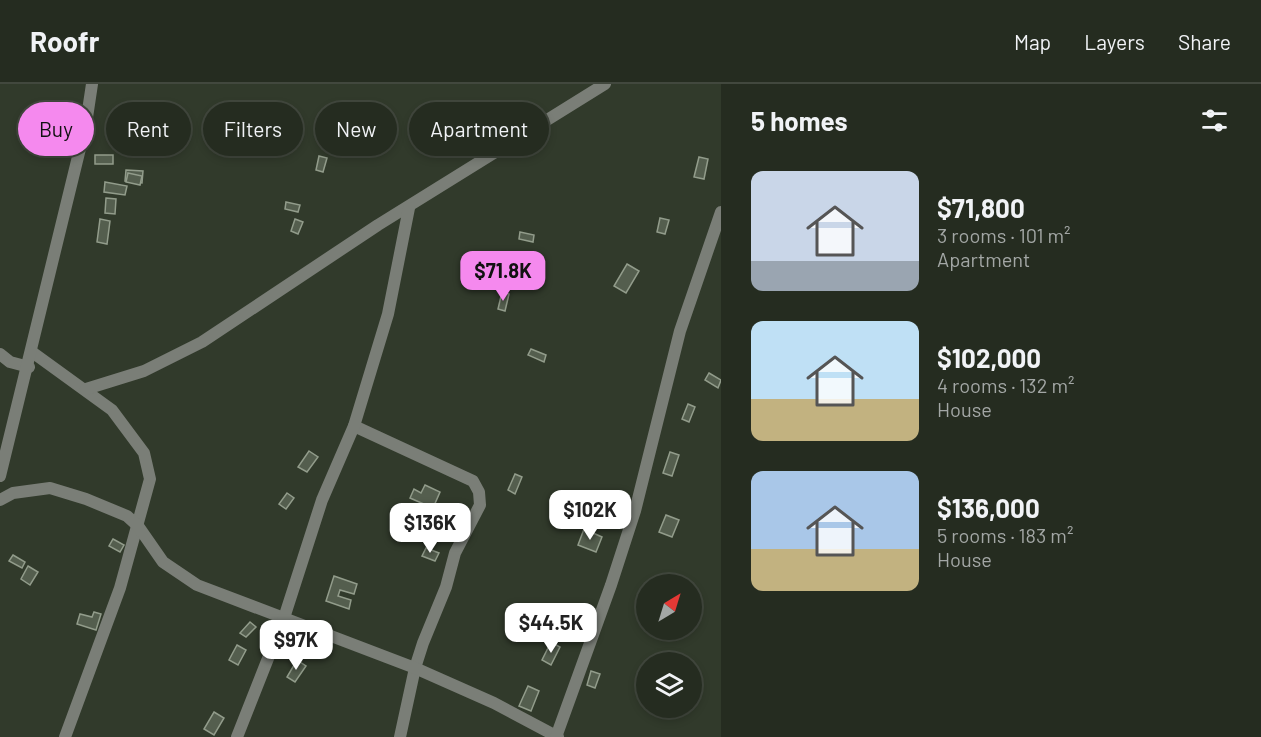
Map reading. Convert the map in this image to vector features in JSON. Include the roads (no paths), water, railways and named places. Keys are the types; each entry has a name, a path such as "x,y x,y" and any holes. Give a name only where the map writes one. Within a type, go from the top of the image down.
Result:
{"street":[{"path":"0,476 29,367 40,307 86,124 92,84"},
{"path":"86,389 144,371 202,342 378,225 409,208 605,84"},
{"path":"237,737 284,618 322,500 354,426 387,314 409,208"},
{"path":"0,500 13,493 50,488 94,502 127,516 138,526 163,562 197,585 415,668 494,703 557,736 632,521 680,331 721,212"},
{"path":"32,352 112,410 144,453 150,479 138,526 92,668 65,737"},
{"path":"0,354 10,362 29,367"},
{"path":"354,426 473,481 479,492 480,505 455,553 446,587 415,668 400,737"}]}
